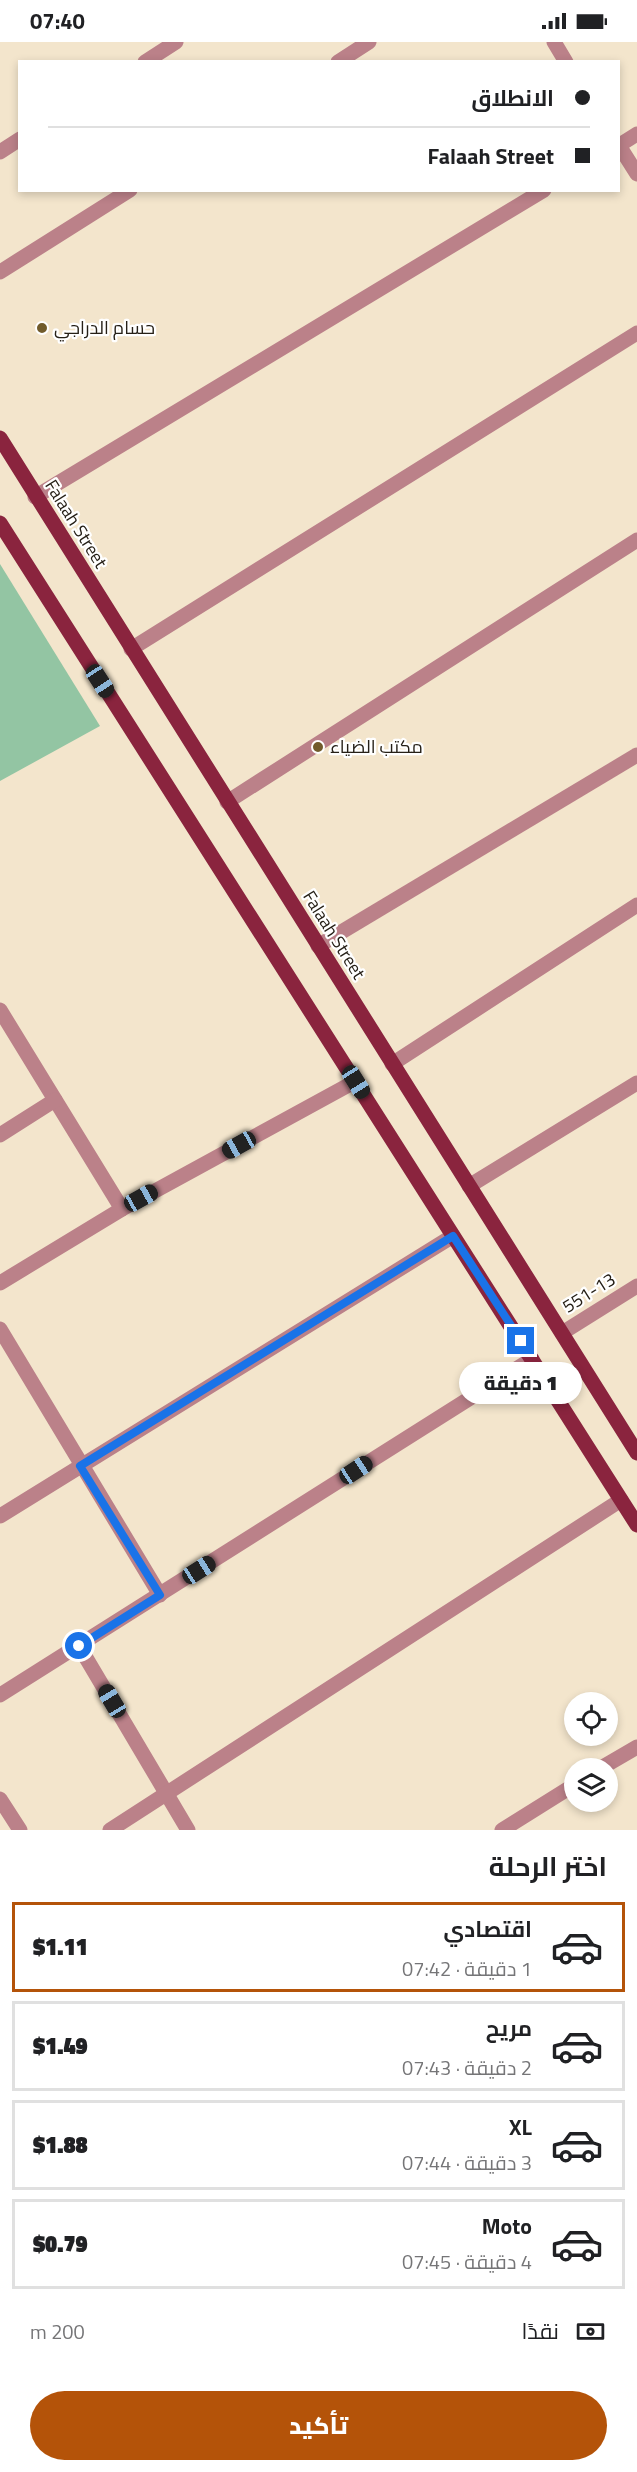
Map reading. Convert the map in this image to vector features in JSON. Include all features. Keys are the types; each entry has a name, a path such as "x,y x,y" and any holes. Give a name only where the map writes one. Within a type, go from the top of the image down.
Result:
{"main road":[{"name":"Falaah Street","path":"0,438 637,1452"},
{"path":"0,523 637,1525"}],"street":[{"path":"148,60 176,42"},
{"path":"341,60 369,42"},
{"path":"554,42 565,60"},
{"path":"620,144 637,134"},
{"path":"0,152 18,141"},
{"path":"620,148 637,174"},
{"path":"0,272 127,192"},
{"path":"35,497 541,192"},
{"path":"131,649 637,333"},
{"path":"227,802 637,540"},
{"path":"318,946 637,755"},
{"path":"392,1064 637,905"},
{"path":"0,1010 122,1209"},
{"path":"0,1283 122,1209 356,1082"},
{"path":"469,1186 637,1083"},
{"path":"0,1135 55,1100"},
{"path":"0,1516 453,1236"},
{"name":"551-13","path":"562,1333 637,1286"},
{"path":"0,1329 80,1466 160,1595"},
{"path":"0,1695 532,1359"},
{"path":"110,1830 621,1500"},
{"path":"79,1646 188,1830"},
{"path":"618,1758 637,1746"},
{"path":"502,1830 564,1791"},
{"path":"0,1798 20,1830"}],"green space":[{"path":"0,564 100,726 0,781"}],"place":[{"name":"حسام الدراجي","path":"42,328"},
{"name":"مكتب الضياء","path":"318,747"}],"route":[{"path":"79,1646 160,1595 80,1466 453,1236 521,1341"}]}
